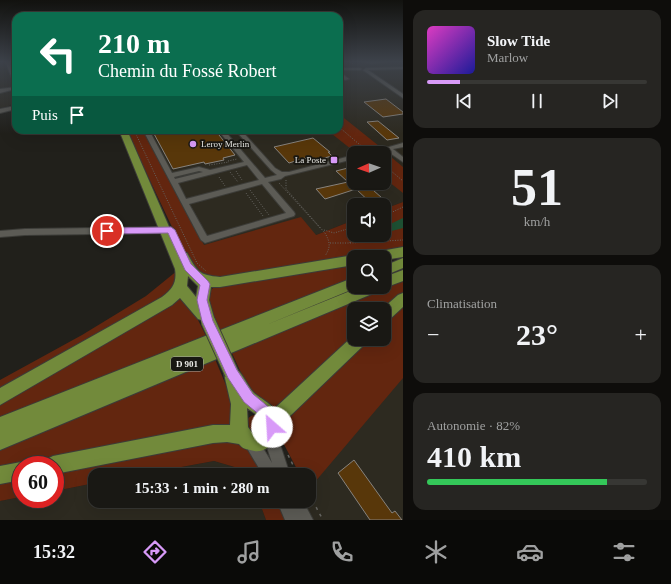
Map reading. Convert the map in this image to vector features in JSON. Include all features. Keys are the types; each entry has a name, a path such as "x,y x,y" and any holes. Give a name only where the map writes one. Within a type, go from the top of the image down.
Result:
{"main road":[{"path":"125,134 168,230 187,265 201,284 202,300 208,321 232,374 244,393 269,416 271,430"},
{"path":"168,230 181,269 183,288 208,321"},
{"path":"391,254 403,252"},
{"path":"0,397 167,301 183,288 189,278 201,284 220,282 347,261"},
{"path":"391,268 403,263"},
{"path":"391,280 403,275"},
{"path":"183,288 195,297 201,284"},
{"name":"D 901","path":"0,426 347,286"},
{"name":"D 901","path":"0,441 357,294"},
{"path":"391,310 403,299"},
{"path":"64,463 213,434 227,433 260,443 264,441 276,418 287,406 352,346"},
{"path":"232,374 238,400 239,428 248,440"},
{"path":"239,416 247,407 259,407"},
{"path":"0,475 12,473"}],"street":[{"path":"387,85 403,96"},
{"path":"0,91 12,89"},
{"path":"0,111 12,109"},
{"path":"148,134 205,240 292,214 224,134"},
{"path":"242,134 275,171 283,174 289,174 347,159"},
{"path":"391,148 403,145"},
{"path":"391,151 403,159"},
{"path":"172,179 199,169 213,172 266,162"},
{"path":"185,202 275,178 283,174"},
{"path":"0,234 17,232 168,230"},
{"path":"271,430 274,451 280,468"},
{"path":"248,440 266,468"},
{"path":"287,508 293,520"},
{"path":"299,508 305,520"}],"path":[{"path":"343,130 362,146"},
{"path":"391,171 403,181"},
{"path":"213,172 228,190"},
{"path":"275,178 321,229 334,233 347,230"},
{"path":"391,213 403,207"},
{"path":"330,243 403,240"},
{"path":"316,507 323,520"}],"shaded area":[{"path":"0,85 12,85 12,104 0,108"},
{"path":"343,85 403,85 403,202 391,206 391,198 347,198 347,223 316,235 347,277 347,294 374,294 382,302 347,302 347,346 391,346 391,312 403,324 403,520 283,520 293,508 316,508 316,481 320,476 146,134 343,134"},
{"path":"343,117 379,146 347,146 332,134 343,134"},
{"path":"128,134 146,134 204,245 301,217 316,235 347,223 347,242 391,242 391,206 403,202 403,250 391,252 391,250 347,250 347,258 215,280 192,269"},
{"path":"391,157 403,167 403,193 391,184"},
{"path":"403,218 403,228 391,231 391,224"},
{"path":"347,264 347,282 221,331 210,310 208,298 209,292 213,288 222,285"},
{"path":"178,270 178,278 171,295 0,391 0,380 82,335 146,296"},
{"path":"403,279 403,294 391,303 391,302 348,302 367,294 391,294 391,284"},
{"path":"178,296 192,308 206,336 0,419 0,400"},
{"path":"347,302 347,345 275,411 248,388 231,351"},
{"path":"403,303 403,378 316,481 316,468 296,468 278,433 285,417 358,346 391,346 391,314"},
{"path":"215,359 233,402 233,429 216,429 64,459 64,456 12,456 12,468 0,472 0,447"},
{"path":"255,415 261,418 264,424 261,430 255,433 249,430 246,424 249,418"},
{"path":"232,439 259,457 264,468 238,468 214,461 176,468 88,468 88,484 64,489 64,470"},
{"path":"214,461 238,468 176,468"},
{"path":"12,480 12,499 0,501 0,483"},
{"path":"88,484 88,508 262,508 266,520 0,520 0,501 12,499 12,508 64,508 64,489"},
{"path":"262,508 283,508 288,520 266,520"}],"building":[{"path":"386,99 403,112 403,114 383,117 364,102"},
{"path":"378,121 399,138 387,140 367,122"},
{"name":"Leroy Merlin","path":"154,134 218,134 235,155 223,158 224,160 205,164 204,162 173,169"},
{"path":"313,138 330,152 328,152 332,156 309,162 305,158 289,163 274,147"},
{"path":"347,168 347,181 336,171"},
{"path":"347,182 347,190 353,190 325,199 316,189"},
{"path":"357,190 373,190 382,198 366,198"},
{"path":"354,460 392,513 395,511 402,520 370,520 338,473"}],"place":[{"name":"Leroy Merlin","path":"193,144"},
{"name":"La Poste","path":"334,160"}],"route":[{"path":"107,231 171,230 188,267 205,284 202,295 203,307 232,374 248,398 267,413 272,427"}]}
